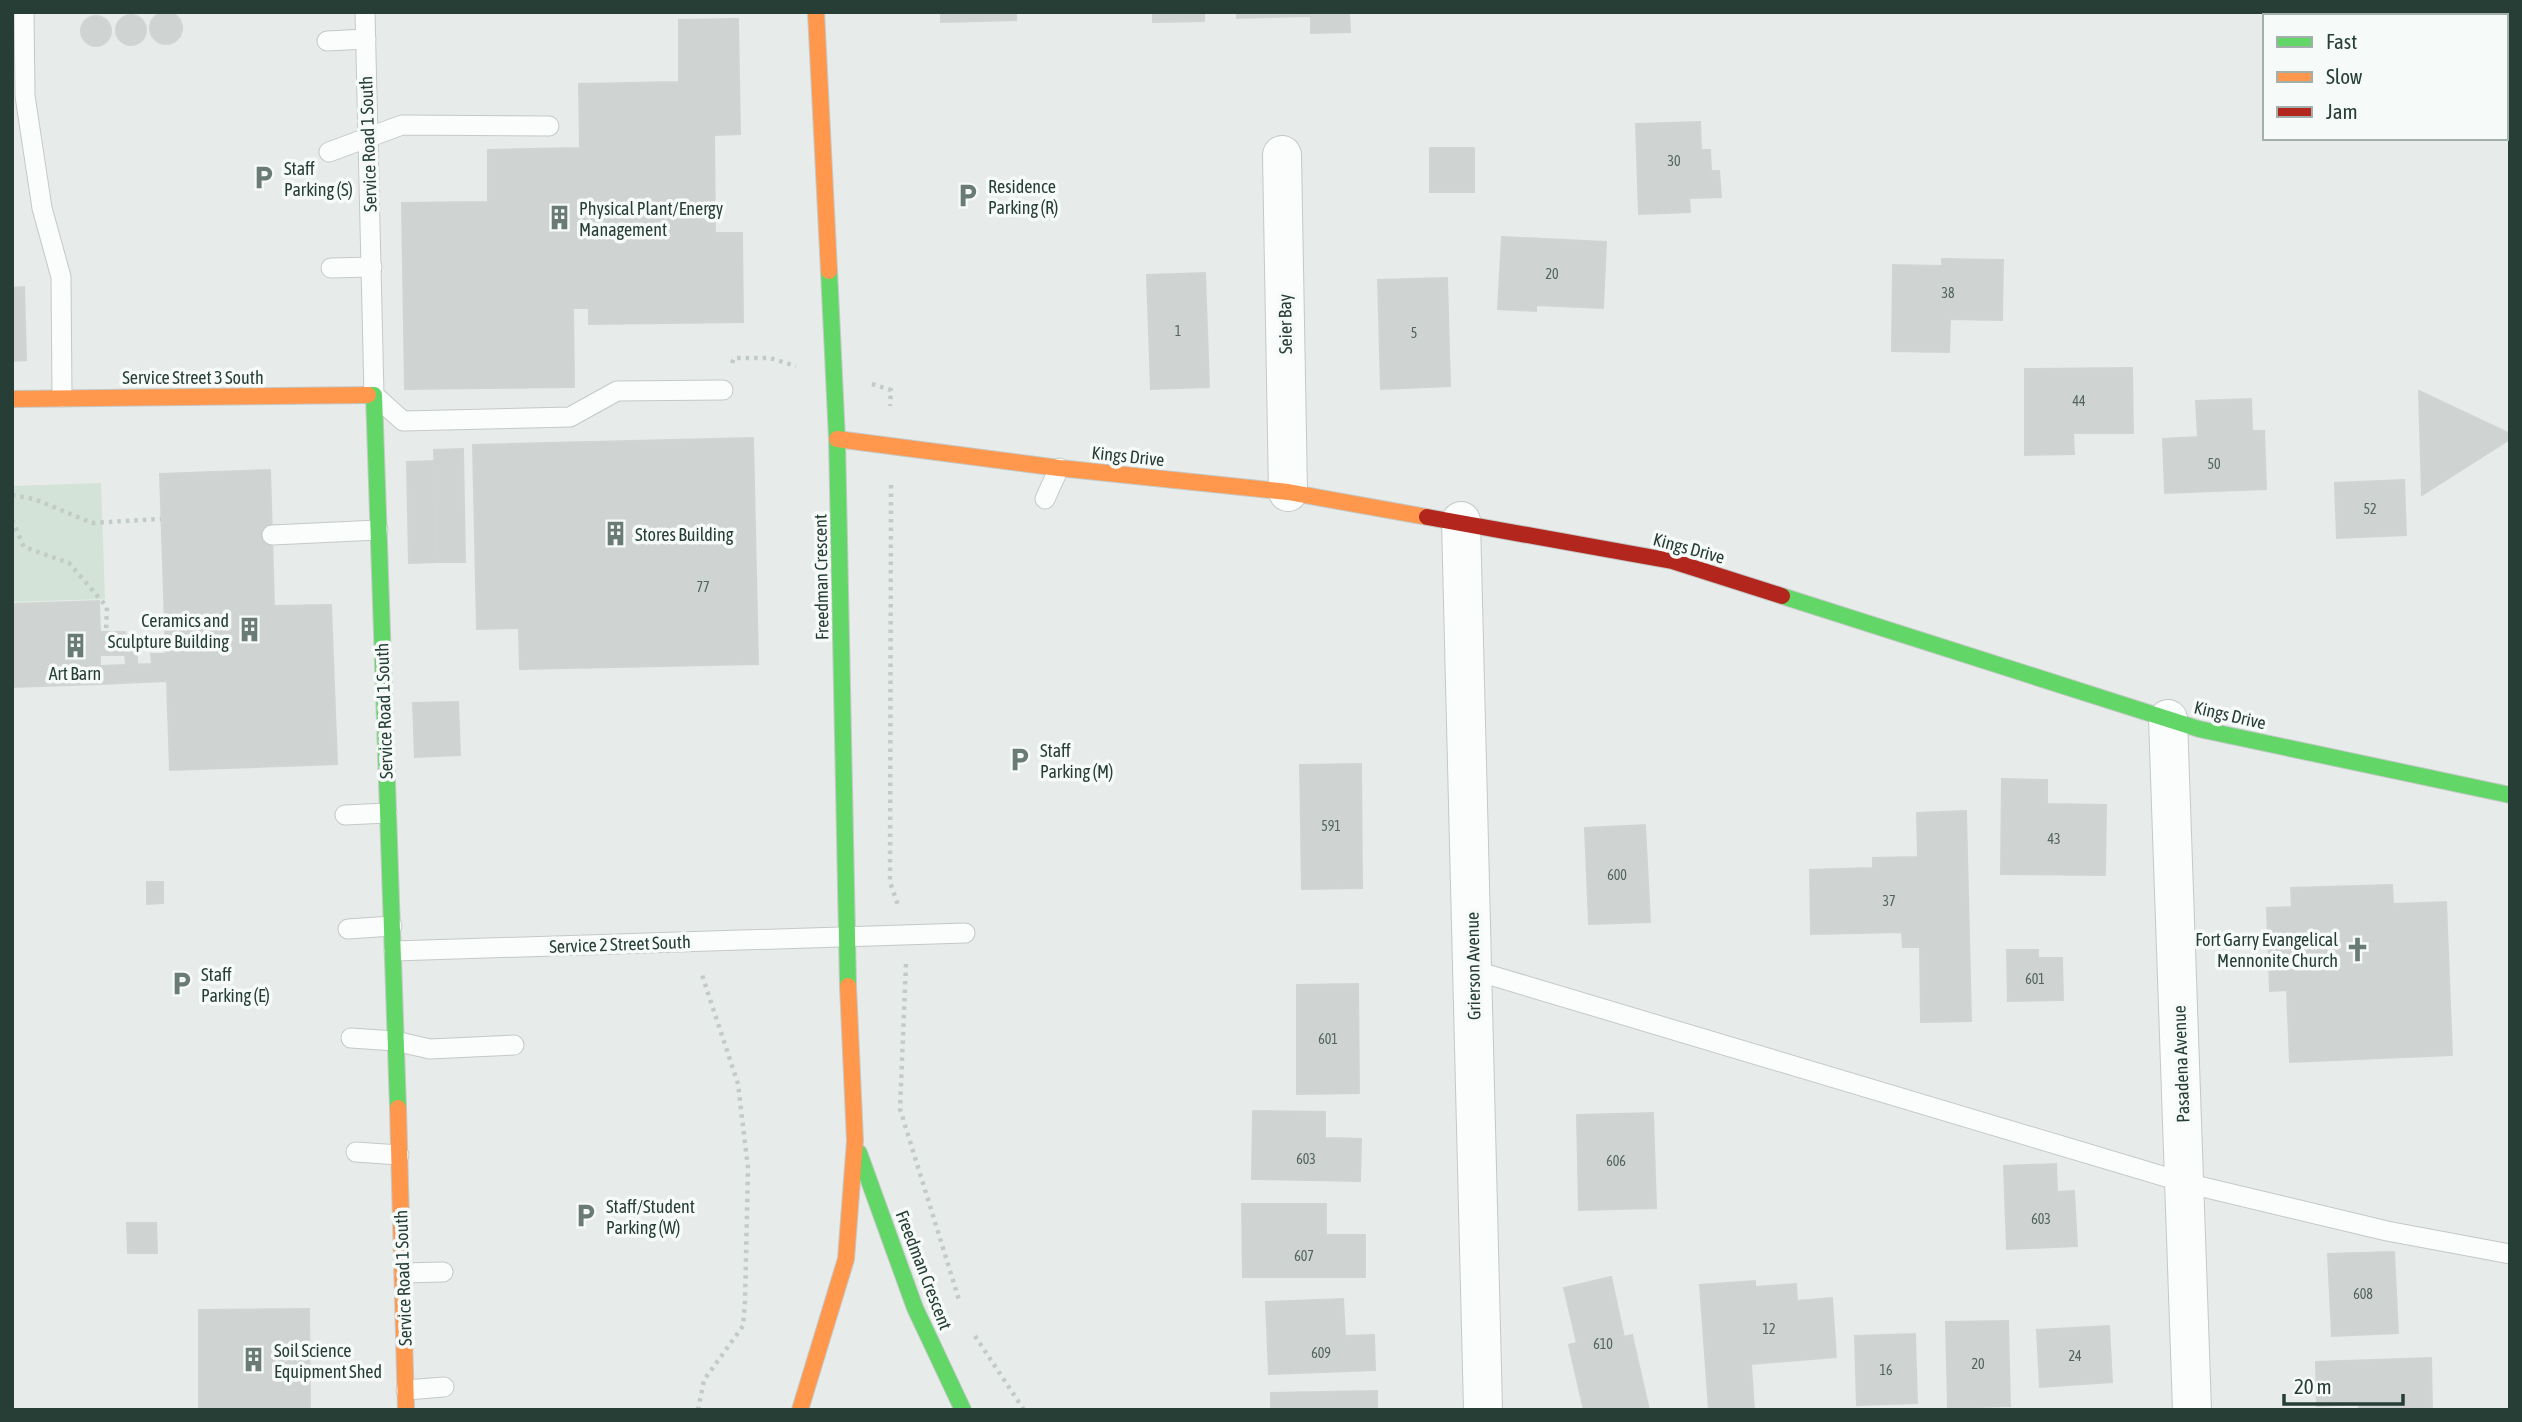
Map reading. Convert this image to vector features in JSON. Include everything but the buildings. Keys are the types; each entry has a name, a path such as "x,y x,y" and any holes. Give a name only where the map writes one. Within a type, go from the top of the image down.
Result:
{"street":[{"name":"Freedman Crescent","path":"800,1410 845,1259 855,1141 846,937 837,439 816,12"},
{"name":"Seier Bay","path":"1282,155 1289,492"},
{"name":"Service Street 3 South","path":"12,399 374,395"},
{"name":"Service Road 1 South","path":"374,395 394,951 406,1410"},
{"name":"Kings Drive","path":"837,439 1059,468 1289,492 1672,561 2199,729 2510,795"},
{"name":"Grierson Avenue","path":"1461,522 1483,1410"},
{"name":"Pasadena Avenue","path":"2168,719 2192,1410"},
{"name":"Freedman Crescent","path":"855,1141 915,1308 963,1410"}],"lane":[{"path":"24,12 25,96 42,208 61,277 62,397"},
{"name":"Service Road 1 South","path":"365,12 374,395"},
{"path":"327,41 366,39"},
{"path":"330,152 402,125 549,126"},
{"path":"331,268 372,267"},
{"path":"374,395 402,421 570,417 617,391 723,390"},
{"path":"1045,499 1059,468"},
{"path":"272,536 379,530"},
{"path":"345,816 387,813"},
{"path":"348,929 392,926"},
{"name":"Service 2 Street South","path":"394,951 965,933"},
{"path":"1473,970 2186,1183 2386,1231 2510,1254"},
{"path":"351,1038 395,1041 430,1049 514,1045"},
{"path":"356,1152 399,1155"},
{"path":"404,1273 443,1272"},
{"path":"406,1390 444,1387"}],"path":[{"path":"890,413 891,390"},
{"path":"12,495 34,499 92,523 161,519"},
{"path":"12,520 23,547 69,563 107,607 106,632"},
{"path":"698,1410 704,1380 743,1326 748,1168 738,1084 702,975"}],"green space":[{"path":"101,483 105,599 12,602 12,486"}],"traffic: fast":[{"path":"829,271 837,439 848,986"},
{"path":"368,395 374,395 398,1108"},
{"path":"1782,596 2199,729 2510,795"},
{"path":"859,1153 915,1308 963,1410"}],"traffic: slow":[{"path":"816,12 829,271"},
{"path":"12,399 368,395"},
{"path":"837,439 1059,468 1288,492 1427,517"},
{"path":"800,1410 846,1259 855,1141 848,986"},
{"path":"398,1108 406,1410"}],"traffic: jam":[{"path":"1427,517 1672,561 1782,596"}],"place":[{"name":"Staff Parking (S)","path":"264,178"},
{"name":"Residence Parking (R)","path":"968,196"},
{"name":"Physical Plant/Energy Management","path":"559,218"},
{"name":"Stores Building","path":"615,534"},
{"name":"Ceramics and Sculpture Building","path":"249,630"},
{"name":"Art Barn","path":"75,646"},
{"name":"Staff Parking (M)","path":"1020,760"},
{"name":"Fort Garry Evangelical Mennonite Church","path":"2358,949"},
{"name":"Staff Parking (E)","path":"181,984"},
{"name":"Staff/Student Parking (W)","path":"586,1216"},
{"name":"Soil Science Equipment Shed","path":"254,1360"}]}
